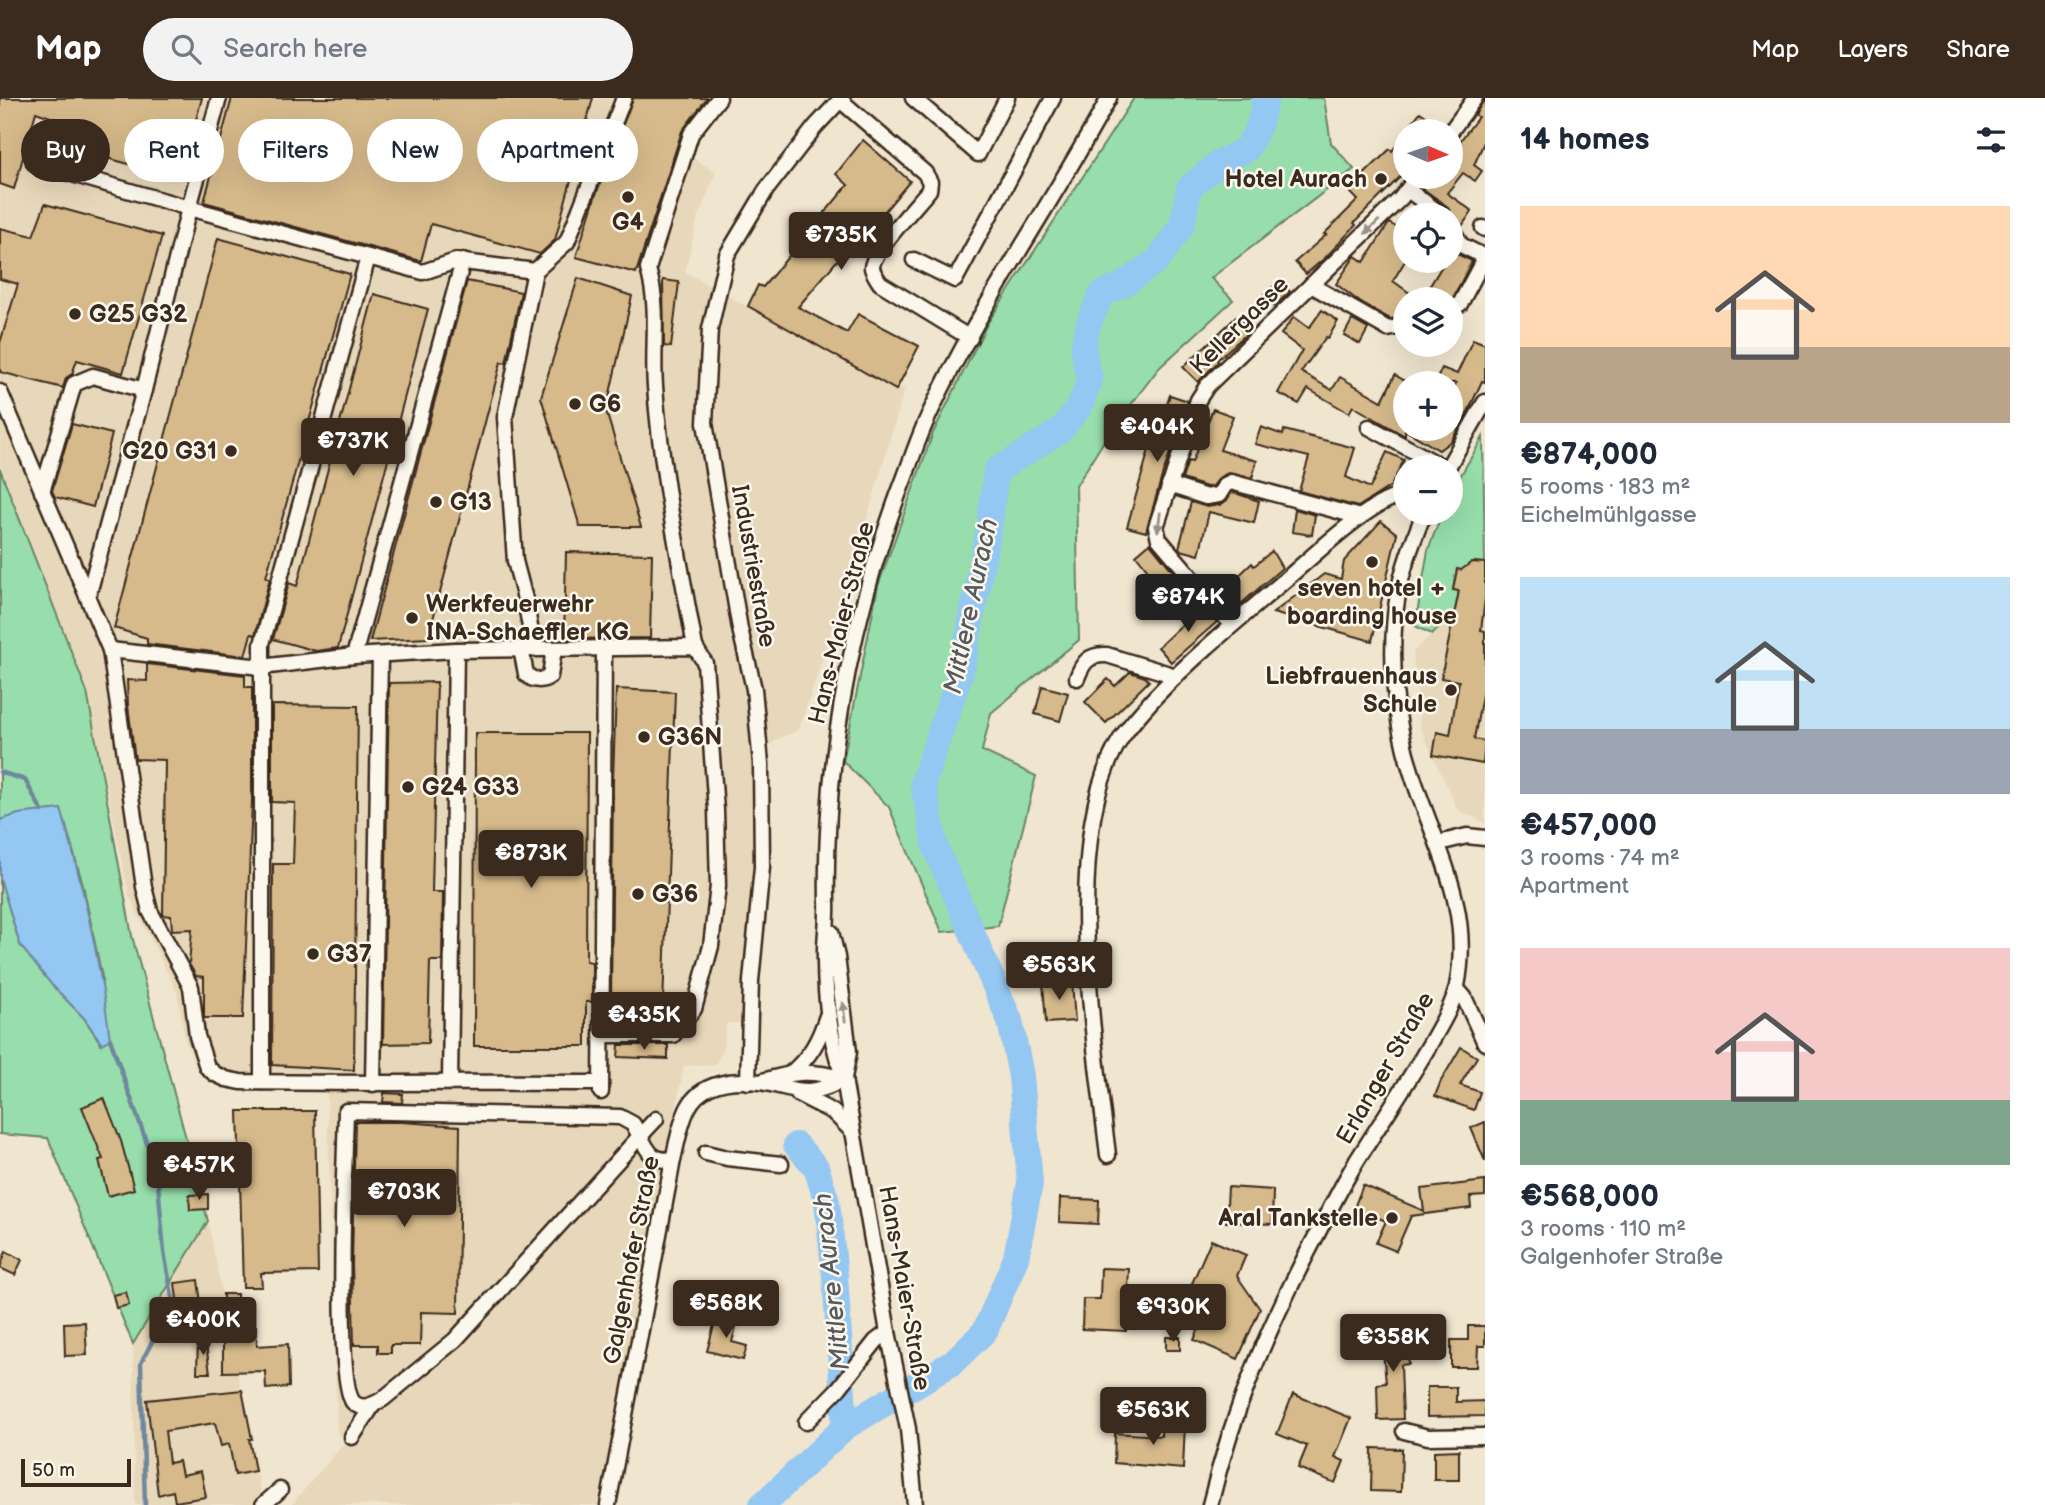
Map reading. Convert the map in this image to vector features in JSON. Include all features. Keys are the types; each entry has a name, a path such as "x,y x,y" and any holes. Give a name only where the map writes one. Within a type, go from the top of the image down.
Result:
{"street":[{"path":"88,597 219,98"},
{"path":"554,649 550,676 545,680 537,680 526,674 528,649 525,599 515,561 505,417 535,271 567,242 624,98"},
{"path":"601,1035 673,1035 694,1009 711,946 718,886 716,810 705,663 695,647 668,484 655,386 654,289 648,269 691,134 719,98"},
{"path":"913,98 978,154 1007,98"},
{"path":"914,260 955,280 1053,98"},
{"name":"Hans-Maier-Straße","path":"915,1505 908,1429 888,1332 844,1079 834,1053 828,1011 824,959 834,752 854,643 882,535 928,416 1109,98"},
{"path":"1460,119 1475,98"},
{"path":"841,99 925,173 930,182 929,190 876,254 872,269 875,275 880,283 970,338"},
{"name":"Industriestraße","path":"755,1082 751,981 762,867 761,764 754,689 740,629 705,423 710,329 727,255 766,191 841,99"},
{"path":"99,182 423,272 456,261 535,271"},
{"path":"1408,190 1426,203"},
{"name":"Kellergasse","path":"1232,625 1159,539 1156,527 1198,400 1207,386 1408,190"},
{"path":"1463,245 1485,257 1463,298"},
{"path":"262,1082 261,644 368,257"},
{"path":"354,656 463,261"},
{"path":"1311,285 1388,329 1393,328"},
{"path":"42,492 74,384 93,376 144,390"},
{"path":"0,392 110,650 144,887 150,911 191,987 197,1036 207,1067 226,1079 373,1084 450,1082 601,1088 604,649"},
{"path":"1453,455 1485,402"},
{"path":"1369,427 1423,455"},
{"path":"1169,485 1211,497 1219,495 1225,485 1231,482 1360,517"},
{"path":"1108,1155 1094,1036 1087,921 1088,856 1097,789 1116,746 1129,726 1176,676 1232,625 1329,550 1360,517 1393,497"},
{"name":"Erlanger Straße","path":"1210,1505 1244,1388 1286,1294 1357,1160 1415,1070 1457,989 1461,958 1452,882 1411,771 1403,739 1394,663 1398,593 1420,525"},
{"path":"110,650 261,667 354,656 456,650 695,647"},
{"path":"450,1082 456,650"},
{"path":"373,1084 380,655"},
{"path":"1077,678 1082,664 1097,655 1107,655 1176,676"},
{"path":"1439,843 1466,836 1485,838"},
{"name":"Hans-Maier-Straße","path":"828,919 837,957 849,1052 844,1079"},
{"path":"1457,989 1464,997 1485,1043"},
{"name":"Galgenhofer Straße","path":"791,1073 813,1051 820,1039 828,1011"},
{"name":"Galgenhofer Straße","path":"608,1505 673,1160 682,1121 695,1097 710,1086 755,1082 791,1073 829,1075 844,1079"},
{"name":"Galgenhofer Straße","path":"755,1082 816,1090 844,1079"},
{"name":"Galgenhofer Straße","path":"787,1088 833,1112 853,1132"},
{"path":"373,1405 358,1405 352,1401 345,1381 346,1111 614,1117 626,1119 633,1124 650,1156 657,1160 673,1160"},
{"path":"352,1437 373,1405 454,1340 656,1119"},
{"path":"706,1153 781,1164"},
{"path":"806,1422 839,1388 876,1341 888,1332"},
{"path":"1404,1431 1427,1437 1485,1436"},
{"path":"263,1505 280,1490"}],"shaded area":[{"path":"0,98 726,98 701,137 693,158 716,172 697,221 685,272 896,390 905,387 863,533 802,721 798,730 778,739 769,746 766,754 767,868 755,1023 727,1023 722,1053 715,1064 684,1066 598,1505 291,1505 346,1441 337,1433 327,1092 233,1089 207,1080 197,1070 185,1040 177,992 129,896 87,692 0,469"},
{"name":"Liebfrauenhaus Schule","path":"1455,612 1485,617 1485,823 1458,810 1420,728 1413,652"},
{"path":"208,1221 263,1504 135,1505 133,1344"}],"green space":[{"path":"1134,98 1324,98 1331,143 1354,169 1211,278 1233,300 1159,368 1107,436 1076,486 1079,640 991,713 982,751 1036,776 998,926 942,932 889,807 843,761 878,586 933,433 987,324"},
{"path":"1483,437 1485,563 1483,568 1480,563 1472,562 1463,571 1457,570 1453,590 1459,591 1455,612 1432,634 1415,626 1428,550 1437,525 1463,525 1463,471"},
{"path":"0,469 87,692 132,936 208,1221 133,1344 48,1138 0,1134 0,878 20,945 52,985 84,1018 101,1044 102,977 83,885 61,809 19,814 0,820"}],"water":[{"path":"61,809 84,894 101,980 110,1039 102,1044 84,1018 52,985 20,945 0,878 0,820 19,814"}],"building":[{"path":"0,98 202,98 196,119 124,119 124,163 110,159 110,119 56,119 36,112 34,119 21,119 21,164 14,189 0,184"},
{"path":"232,98 593,98 587,119 477,119 477,182 571,182 555,240 540,254 431,224 421,261 204,202 209,182 224,182 224,128"},
{"name":"G4","path":"633,98 707,98 682,131 636,273 576,257 601,182 638,182 638,119 625,119"},
{"path":"1485,98 1485,140 1474,165 1482,171 1475,181 1463,173 1463,137 1478,117 1475,115"},
{"path":"1420,112 1430,119 1415,119"},
{"path":"863,140 910,181 875,223 872,219 798,307 847,333 858,314 919,346 896,390 748,306 758,285 763,287 848,185 836,174"},
{"path":"1390,149 1393,184 1354,223 1356,225 1326,257 1306,274 1295,262 1326,235 1324,234 1358,200 1348,190"},
{"path":"1423,189 1450,189 1447,193 1461,203 1443,203"},
{"name":"G25 G32","path":"45,204 162,236 123,373 77,360 63,388 0,372 0,343 18,284 0,279 0,228 33,236"},
{"path":"1463,205 1472,211 1463,224"},
{"path":"1389,223 1393,225 1393,273 1398,273 1393,281 1401,287 1393,287 1393,319 1361,303 1336,284 1355,256 1364,262"},
{"name":"G20 G31","path":"218,238 350,274 266,577 270,578 255,635 251,634 245,656 147,644 147,638 114,628"},
{"path":"1463,257 1472,261 1459,287 1429,287 1438,273 1463,273"},
{"name":"G6","path":"578,278 632,296 606,411 641,527 580,527 541,397"},
{"path":"663,280 679,282 671,347 664,346"},
{"name":"G13","path":"467,281 521,292 506,363 501,362 428,638 370,641"},
{"path":"1281,281 1290,292 1274,306 1264,294"},
{"path":"374,294 428,309 338,648 316,651 273,639 289,583 297,586"},
{"path":"1322,310 1338,321 1301,372 1332,390 1340,377 1382,401 1393,379 1393,429 1353,406 1349,413 1308,389 1299,404 1278,393 1302,350 1281,334 1294,317 1309,328"},
{"path":"1236,317 1251,330 1217,360 1198,382 1183,367"},
{"path":"1352,320 1368,329 1360,344 1344,335"},
{"path":"1473,339 1485,344 1485,382 1482,381 1463,421 1463,371 1458,371"},
{"path":"1170,395 1188,401 1146,532 1127,527 1150,446 1153,447"},
{"path":"1213,409 1233,416 1220,450 1257,461 1252,478 1228,473 1220,477 1213,486 1207,487 1182,479 1188,461 1192,462"},
{"path":"72,424 112,434 93,507 55,497 52,491"},
{"path":"1261,427 1283,435 1284,430 1355,448 1346,477 1370,488 1387,452 1393,455 1393,482 1358,507 1299,491 1309,457 1255,444"},
{"path":"1424,441 1451,441 1439,450"},
{"path":"1232,492 1259,501 1254,523 1209,512 1199,555 1181,550 1179,548 1191,502 1207,507 1220,505"},
{"path":"1295,509 1315,515 1312,535 1292,532"},
{"path":"1381,521 1397,534 1372,641 1273,613 1324,574 1341,579 1344,561"},
{"path":"1150,543 1177,576 1162,588 1136,555"},
{"path":"1272,551 1282,568 1233,611 1221,597 1236,584 1233,581 1252,563 1254,566"},
{"path":"566,552 652,554 650,638 564,639"},
{"path":"1472,562 1485,563 1485,599 1481,630 1485,631 1485,679 1474,739 1485,741 1483,764 1433,755 1437,732 1450,735 1459,681 1441,678 1459,591 1453,590 1457,569 1461,570"},
{"path":"1203,605 1217,622 1171,662 1158,647"},
{"path":"147,664 245,675 245,687 252,687 252,801 243,1018 204,1018 204,977 196,976 189,964 192,929 172,930 171,916 163,915 165,760 135,759 128,706 127,680 147,681"},
{"path":"1130,672 1149,681 1106,723 1085,702 1108,679 1115,686"},
{"name":"G24 G33","path":"437,682 432,892 443,892 442,961 430,961 428,1043 383,1044 389,683"},
{"path":"1042,686 1068,693 1060,721 1035,714"},
{"name":"G36","path":"616,689 675,692 663,1005 611,1003"},
{"name":"G37","path":"272,705 358,706 354,1070 272,1065 273,864 293,864 295,803 272,802"},
{"path":"475,733 587,733 586,961 592,962 592,1002 586,1002 586,1046 474,1046"},
{"path":"1072,981 1075,1021 1046,1023 1043,983"},
{"path":"619,1045 668,1045 668,1059 618,1057"},
{"path":"1461,1047 1477,1057 1460,1085 1480,1092 1474,1110 1435,1096"},
{"path":"384,1093 403,1094 402,1103 383,1102"},
{"path":"104,1098 121,1141 134,1189 108,1196 99,1160 103,1159 82,1107"},
{"path":"238,1111 315,1111 318,1272 261,1273 262,1287 243,1287"},
{"path":"355,1122 460,1126 458,1313 421,1312 420,1345 391,1345 391,1353 378,1353 378,1345 354,1345 352,1264"},
{"path":"1485,1122 1485,1161 1471,1128"},
{"path":"1485,1181 1485,1196 1470,1197 1471,1208 1411,1216 1396,1251 1376,1243 1386,1221 1354,1208 1363,1185 1424,1211 1421,1189"},
{"path":"1228,1187 1273,1190 1272,1224 1226,1222"},
{"path":"208,1194 208,1209 190,1210 189,1195"},
{"path":"1060,1198 1099,1200 1098,1224 1059,1222"},
{"path":"1211,1240 1246,1255 1237,1276 1260,1309 1238,1359 1194,1340 1212,1298 1190,1288"},
{"path":"6,1251 22,1260 15,1275 0,1268"},
{"path":"1101,1268 1129,1269 1126,1331 1082,1329 1083,1299 1100,1299"},
{"path":"198,1280 202,1312 179,1315 175,1283"},
{"path":"126,1292 129,1305 116,1308 113,1295"},
{"path":"223,1294 237,1294 238,1326 256,1326 257,1346 288,1344 289,1387 266,1389 265,1371 223,1372"},
{"path":"716,1318 737,1323 732,1342 747,1346 743,1360 707,1351"},
{"path":"85,1322 87,1355 65,1356 64,1323"},
{"path":"1468,1326 1485,1326 1485,1346 1478,1346 1477,1367 1451,1367 1451,1340 1468,1340"},
{"path":"1405,1327 1409,1364 1401,1365 1403,1419 1378,1420 1377,1384 1386,1383 1381,1330"},
{"path":"198,1337 205,1337 210,1373 197,1373"},
{"path":"1166,1337 1180,1337 1180,1350 1166,1350"},
{"path":"1427,1387 1456,1387 1456,1402 1485,1401 1485,1416 1427,1417"},
{"path":"242,1390 252,1439 249,1439 255,1471 235,1475 229,1444 221,1446 215,1423 165,1431 169,1463 179,1461 182,1475 201,1471 206,1497 175,1502 173,1491 158,1495 147,1400"},
{"path":"1293,1394 1351,1418 1335,1457 1344,1461 1335,1483 1298,1468 1307,1446 1277,1434"},
{"path":"1162,1416 1185,1423 1183,1469 1114,1463 1115,1433 1161,1436"},
{"path":"1372,1448 1402,1449 1401,1492 1371,1491"},
{"path":"1459,1450 1459,1480 1434,1480 1434,1451"}],"waterway":[{"name":"Mittlere Aurach","path":"762,1505 845,1427 952,1363 985,1331 1016,1258 1030,1183 1021,1076 1010,1021 936,849 923,783 962,668 990,522 996,471 1061,430 1080,406 1090,378 1084,345 1092,315 1102,294 1124,284 1158,260 1182,225 1189,188 1219,163 1247,149 1259,126 1266,98"},
{"path":"0,772 25,780 42,811"},
{"path":"110,1039 157,1172 164,1252 173,1301 141,1363 145,1505"},
{"name":"Mittlere Aurach","path":"796,1145 816,1167 827,1202 845,1427"}],"place":[{"name":"Hotel Aurach","path":"1381,179"},
{"name":"G4","path":"628,197"},
{"name":"G25 G32","path":"75,314"},
{"name":"G6","path":"575,404"},
{"name":"G20 G31","path":"231,451"},
{"name":"G13","path":"436,502"},
{"name":"seven hotel + boarding house","path":"1372,562"},
{"name":"Werkfeuerwehr INA-Schaeffler KG","path":"412,618"},
{"name":"Liebfrauenhaus Schule","path":"1451,690"},
{"name":"G36N","path":"644,737"},
{"name":"G24 G33","path":"408,787"},
{"name":"G36","path":"638,894"},
{"name":"G37","path":"313,954"},
{"name":"Aral Tankstelle","path":"1392,1218"}]}
